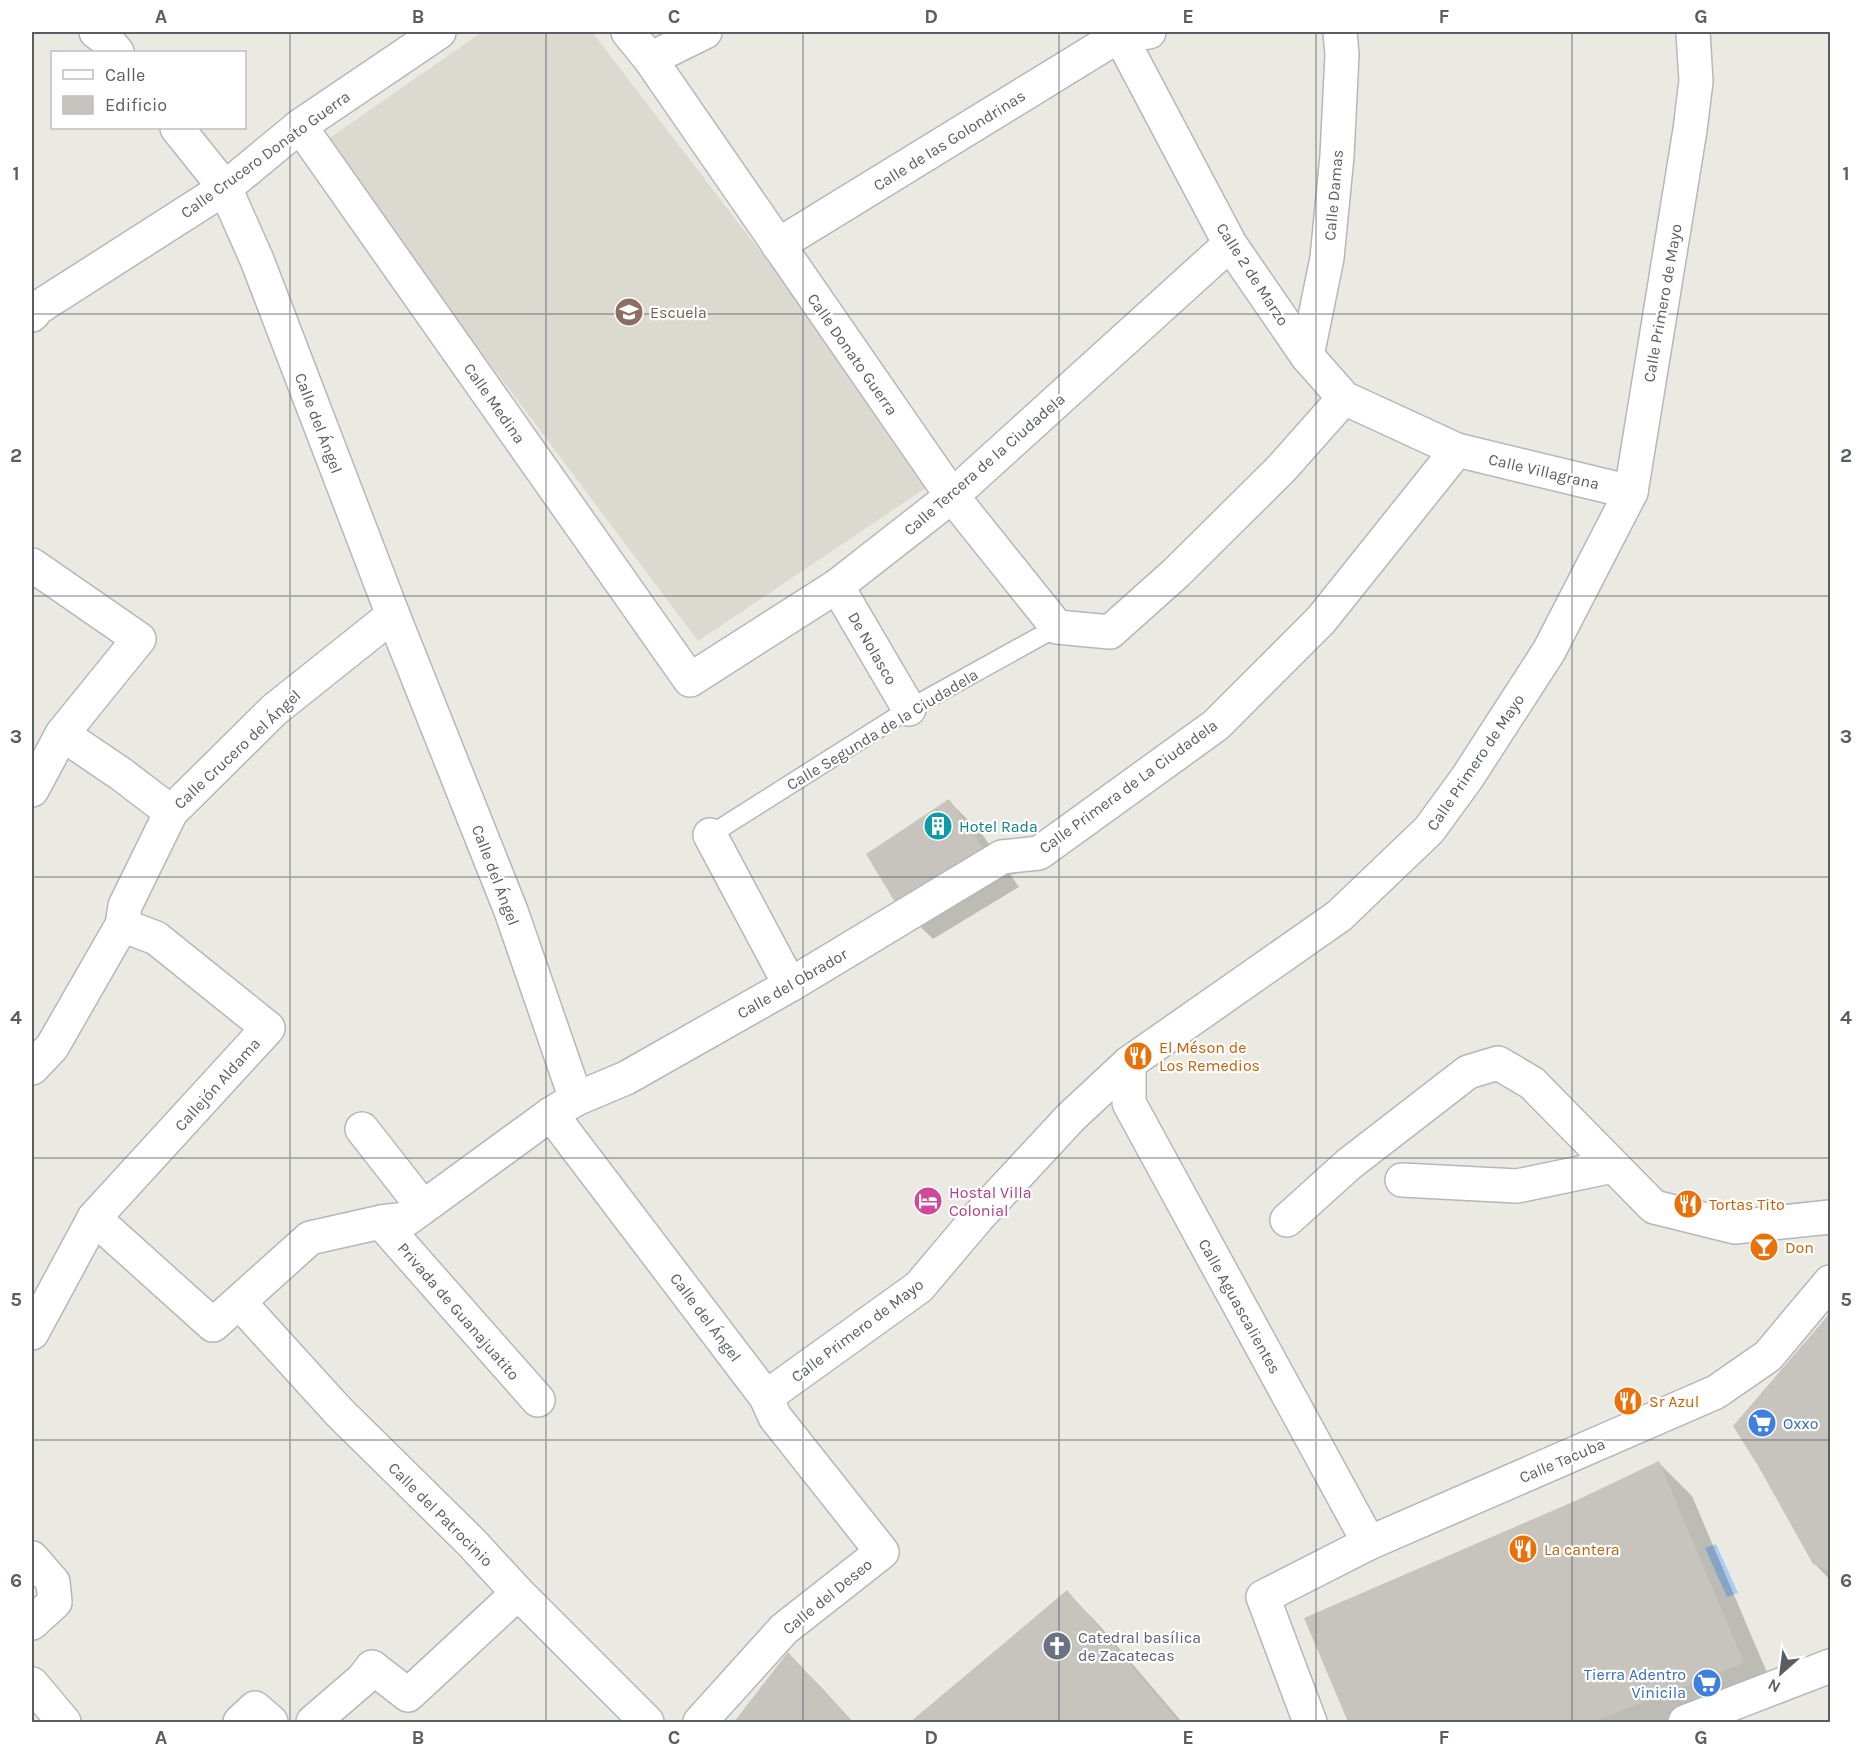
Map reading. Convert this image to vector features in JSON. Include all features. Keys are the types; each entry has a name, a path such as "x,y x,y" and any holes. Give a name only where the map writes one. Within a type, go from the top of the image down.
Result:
{"street":[{"path":"96,32 116,51"},
{"name":"Calle Crucero Donato Guerra","path":"32,315 39,307 225,188 300,126 439,32"},
{"name":"Calle Donato Guerra","path":"628,32 650,59 952,496 1057,627"},
{"path":"650,59 705,32"},
{"name":"Calle Damas","path":"1307,356 1327,258 1337,156 1342,55 1340,32"},
{"name":"Calle Primero de Mayo","path":"766,1397 919,1287 979,1216 1071,1117 1129,1063 1339,916 1429,831 1467,778 1549,651 1631,492 1690,130 1696,81 1694,32"},
{"name":"Calle 2 de Marzo","path":"1129,33 1230,244 1307,356 1344,398 1457,450"},
{"name":"Calle de las Golondrinas","path":"778,245 1129,33"},
{"name":"Calle Medina","path":"300,126 690,680"},
{"name":"Calle del Ángel","path":"178,129 225,188 257,260 393,615 511,911 564,1107 766,1397 776,1417 882,1552"},
{"name":"Calle Tercera de la Ciudadela","path":"690,680 837,586 952,496 1230,244"},
{"path":"1057,627 1110,632 1176,573 1281,469 1344,398"},
{"name":"Calle Villagrana","path":"1457,450 1631,492"},
{"name":"Calle Primera de La Ciudadela","path":"1002,857 1039,853 1216,725 1321,620 1457,450"},
{"path":"32,564 139,639 62,734 32,790"},
{"name":"De Nolasco","path":"837,586 909,709"},
{"name":"Calle Crucero del Ángel","path":"32,1068 52,1047 122,925 125,906 171,812 273,710 393,615"},
{"path":"62,734 121,774 171,812"},
{"path":"710,835 790,985"},
{"name":"Calle del Obrador","path":"94,1218 213,1325 310,1238 381,1222 406,1219 564,1107 626,1078 790,985 1002,857"},
{"name":"Callejón Aldama","path":"94,1218 268,1028 156,938 122,925"},
{"name":"Calle Aguascalientes","path":"1129,1063 1129,1103 1369,1543"},
{"path":"1287,1220 1349,1164 1468,1072 1498,1063 1532,1083 1654,1207 1735,1227 1830,1217"},
{"path":"362,1129 423,1207"},
{"path":"1402,1180 1517,1186 1613,1166"},
{"path":"32,1333 41,1288 94,1218"},
{"name":"Privada de Guanajuatito","path":"381,1222 538,1400"},
{"name":"Calle Tacuba","path":"1310,1722 1263,1598 1369,1543 1716,1392 1768,1356 1830,1282"},
{"name":"Calle del Patrocinio","path":"239,1302 339,1412 472,1543 518,1593 647,1722"},
{"name":"Calle del Deseo","path":"700,1722 784,1629 882,1552"},
{"path":"32,1558 53,1582 55,1602 32,1623"},
{"path":"313,1722 363,1679 372,1667 408,1695 518,1593"},
{"path":"1685,1722 1830,1666"},
{"path":"32,1684 64,1722"},
{"path":"240,1722 255,1708 271,1722"}],"lane":[{"name":"Calle Segunda de la Ciudadela","path":"710,835 909,709 1057,627"}],"shaded area":[{"name":"Escuela","path":"482,32 592,32 936,481 698,641 324,142"}],"water":[{"path":"1716,1544 1738,1593 1727,1597 1705,1548"}],"building":[{"name":"Hotel Rada","path":"949,799 987,853 898,907 866,854"},
{"path":"1830,1313 1830,1571 1813,1564 1733,1426"},
{"path":"1659,1461 1744,1663 1593,1722 1348,1722 1304,1618 1575,1501"},
{"name":"Catedral basílica de Zacatecas","path":"1067,1590 1179,1722 910,1722 1028,1623"},
{"path":"788,1652 852,1722 734,1722"}],"place":[{"name":"Escuela","path":"629,312"},
{"name":"Hotel Rada","path":"938,826"},
{"name":"El Méson de Los Remedios","path":"1138,1056"},
{"name":"Hostal Villa Colonial","path":"928,1201"},
{"name":"Tortas Tito","path":"1688,1204"},
{"name":"Don","path":"1764,1247"},
{"name":"Sr Azul","path":"1628,1401"},
{"name":"Oxxo","path":"1762,1423"},
{"name":"La cantera","path":"1523,1549"},
{"name":"Catedral basílica de Zacatecas","path":"1057,1646"},
{"name":"Tierra Adentro Vinicila","path":"1707,1683"}]}
